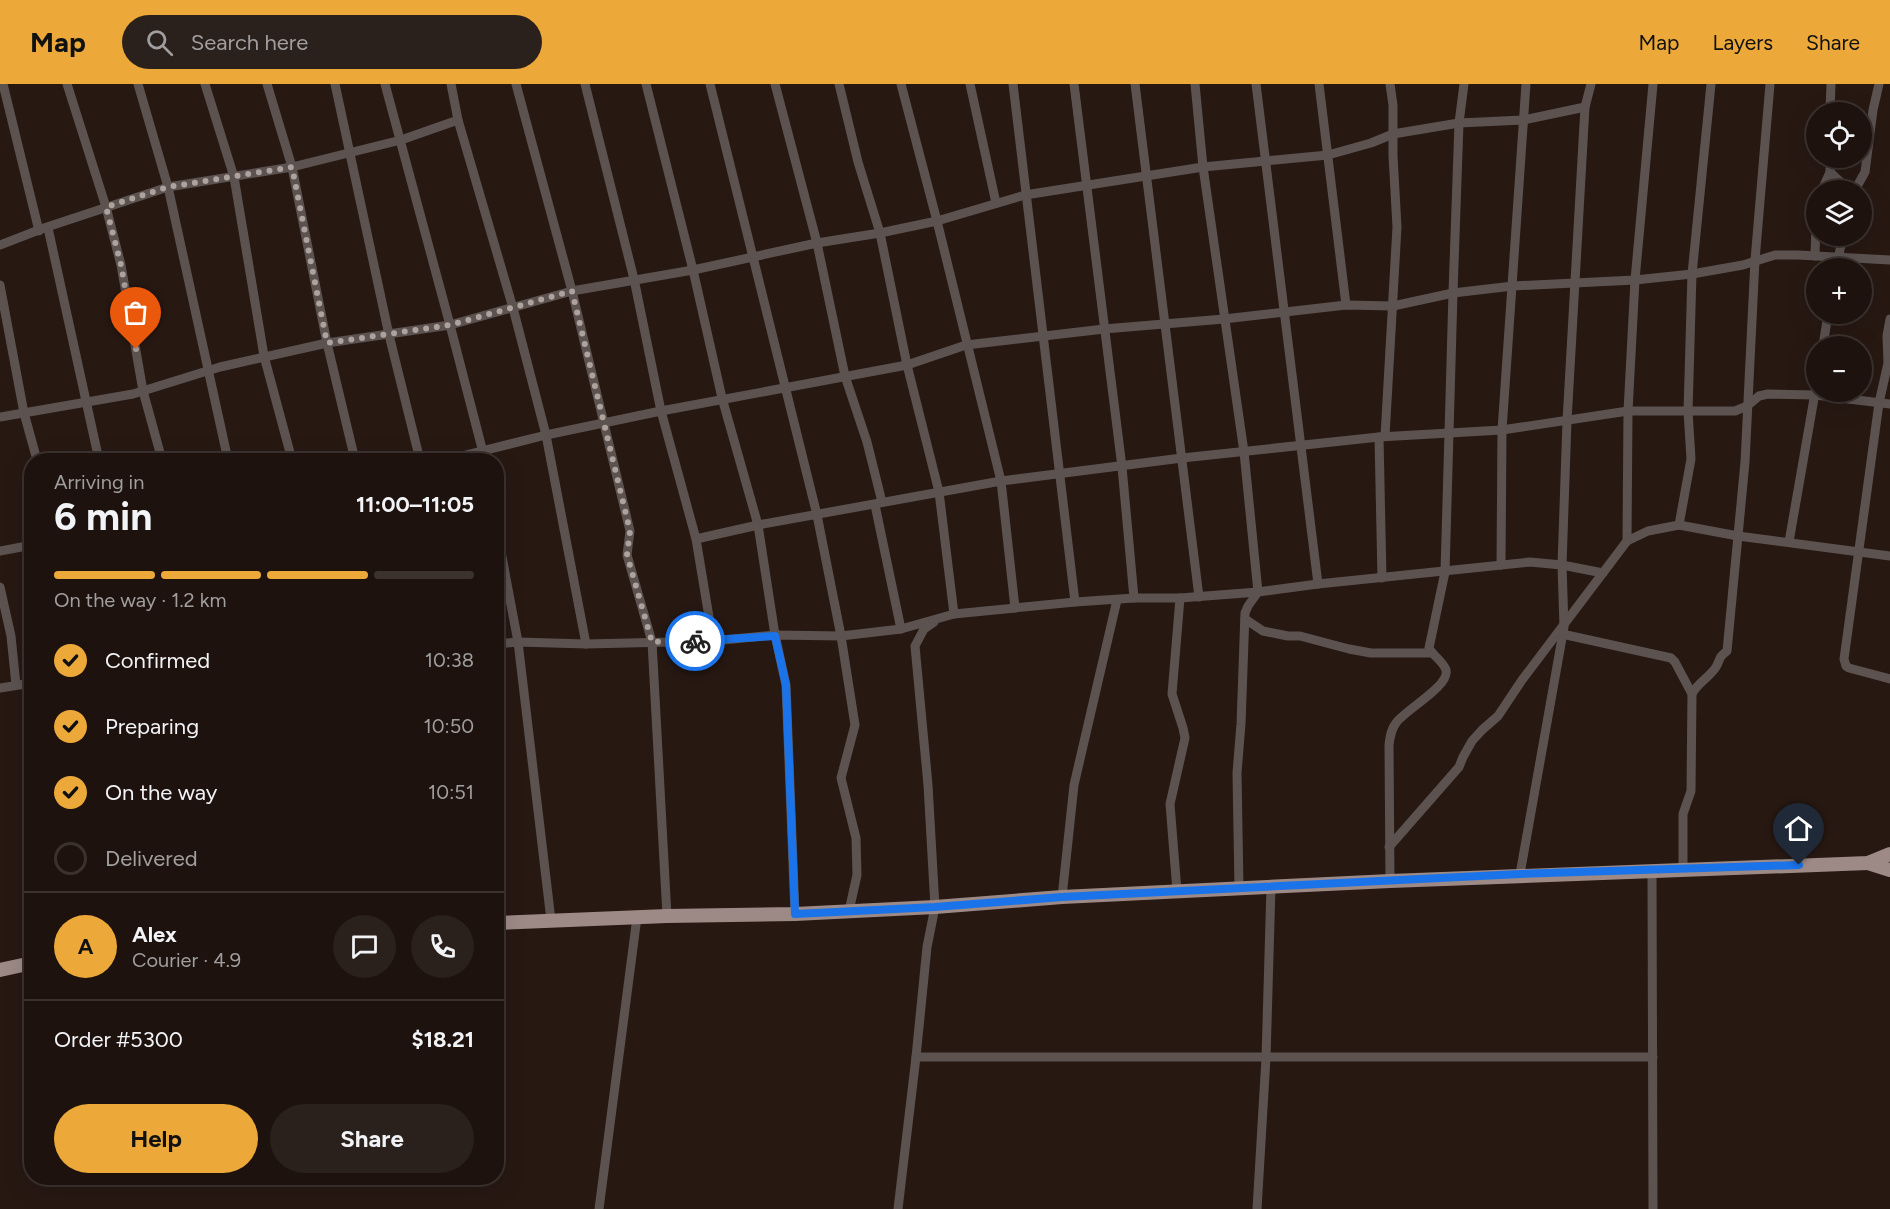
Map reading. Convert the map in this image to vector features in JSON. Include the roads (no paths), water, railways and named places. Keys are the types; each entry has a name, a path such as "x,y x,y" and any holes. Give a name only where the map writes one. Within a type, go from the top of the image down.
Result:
{"main road":[{"path":"504,923 795,914 1271,886 1520,874 1868,862 1890,854"},
{"path":"1868,862 1890,870"},
{"path":"0,970 24,965"}],"street":[{"path":"3,84 44,229 97,453"},
{"path":"68,84 106,207 121,265 143,391 160,453"},
{"path":"138,84 168,187 226,453"},
{"path":"205,84 234,177 264,356 290,453"},
{"path":"267,84 292,167 327,343 353,453"},
{"path":"334,84 389,335 418,453"},
{"path":"385,84 483,453"},
{"path":"451,84 452,98 513,308 546,435 586,644"},
{"path":"516,84 572,291 630,531 627,555 652,642 667,916"},
{"path":"585,84 634,279 661,411 696,539 713,641"},
{"path":"646,84 693,270 722,398 758,525 775,636 786,685 795,914"},
{"path":"710,84 755,257 817,515 842,636 855,725 841,778 856,838 857,875 849,911"},
{"path":"775,84 817,243 845,376 867,442 901,629"},
{"path":"839,84 858,162 880,233 907,365 939,492 954,614"},
{"path":"901,84 1001,481 1015,608"},
{"path":"970,84 996,203"},
{"path":"1013,84 1075,602"},
{"path":"1074,84 1122,466 1134,598"},
{"path":"1135,84 1199,597"},
{"path":"1194,84 1203,167 1244,452 1258,592 1248,606 1245,619 1237,773 1239,888"},
{"path":"1256,84 1318,584"},
{"path":"1319,84 1346,305"},
{"path":"1382,578 1382,436 1397,226 1393,105 1390,84"},
{"path":"1390,881 1389,745 1392,731 1396,722 1444,680 1445,668 1429,648 1445,572 1459,123 1464,84"},
{"path":"1501,565 1502,430 1526,84"},
{"path":"1520,874 1563,631 1562,565 1574,283 1585,107 1591,84"},
{"path":"1627,541 1628,411 1635,280 1653,84"},
{"path":"1679,525 1691,459 1688,411 1692,274 1711,84"},
{"path":"1683,868 1683,814 1691,791 1692,694 1694,689 1716,667 1718,658 1727,651 1745,462 1755,300 1755,260 1770,84"},
{"path":"1831,102 1832,84"},
{"path":"1861,180 1865,172 1873,110 1879,84"},
{"path":"0,417 143,391 264,356 327,343 450,325 572,291 693,270 817,243 937,221 1025,195 1203,167 1328,155 1371,143 1393,134 1459,123 1523,120 1585,107"},
{"path":"0,245 168,187 292,167 401,140 459,120"},
{"path":"1826,180 1830,168"},
{"path":"1830,172 1838,180"},
{"path":"1815,246 1815,256"},
{"path":"495,453 546,435 722,398 785,389 907,365 966,345 1104,328 1224,319 1346,305 1393,306 1453,293 1513,286 1635,280 1692,274 1743,265 1775,255 1838,258 1841,246"},
{"path":"1872,259 1890,260"},
{"path":"0,285 24,413 35,453"},
{"path":"1890,319 1887,336 1888,363 1879,403 1844,663 1849,668 1890,679"},
{"path":"696,539 758,525 1001,481 1382,436 1502,430 1628,411 1735,411 1747,406 1759,396 1806,392"},
{"path":"1790,542 1814,402"},
{"path":"1872,402 1890,404"},
{"path":"1389,847 1459,767 1473,741 1498,716 1522,680 1563,631 1627,541 1648,531 1679,525 1738,537 1890,556"},
{"path":"0,551 24,546"},
{"path":"504,643 586,644 713,641 775,636 842,636 901,629 954,614 1075,602 1258,592 1530,562 1562,565 1603,573"},
{"path":"504,568 518,642 551,920"},
{"path":"0,587 11,636 16,685"},
{"path":"1177,891 1170,804 1185,738 1184,728 1172,694 1180,598"},
{"path":"1062,897 1074,785 1117,600"},
{"path":"898,1209 927,946 935,907 928,785 915,646 924,629 942,617"},
{"path":"1245,619 1270,633 1300,636 1371,653 1432,653"},
{"path":"1563,631 1671,658 1692,694"},
{"path":"0,688 24,684"},
{"path":"1652,870 1653,1209"},
{"path":"1257,1209 1266,1058 1271,886"},
{"path":"599,1209 637,918"},
{"path":"916,1057 1653,1057"}]}
